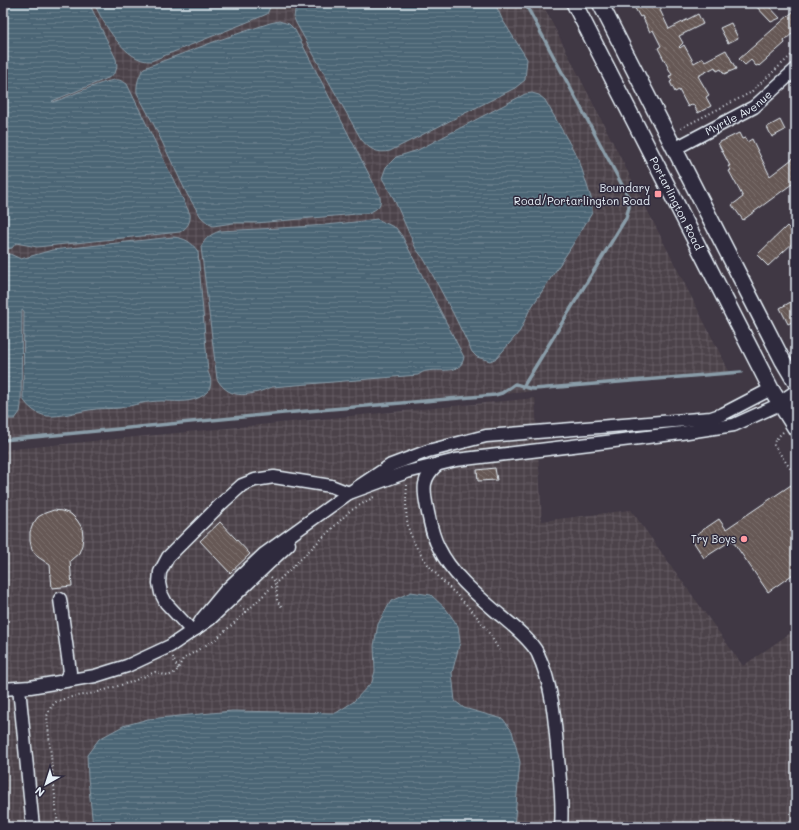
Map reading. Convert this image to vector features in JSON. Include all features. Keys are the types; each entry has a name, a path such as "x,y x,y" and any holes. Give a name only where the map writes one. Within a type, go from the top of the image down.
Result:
{"main road":[{"name":"Portarlington Road","path":"574,3 780,404 790,430"},
{"name":"Portarlington Road","path":"600,3 783,361 794,377"},
{"path":"771,389 794,377"},
{"path":"780,404 796,393"}],"street":[{"name":"Myrtle Avenue","path":"674,149 754,107 796,69"},
{"path":"194,630 226,590 256,561 349,493 391,465 450,444 486,436 711,418 723,414 771,389"},
{"path":"194,630 166,603 161,593 159,583 160,572 168,557 242,485 255,480 274,477 331,486 349,493 386,479 456,460 681,433 734,425 780,404"},
{"path":"438,464 430,471 424,490 431,529 438,548 449,566 527,640 537,653 542,666 555,715 563,806 561,827"},
{"path":"3,689 19,688 95,676 127,666 170,646 210,619 264,569 317,516"},
{"path":"60,599 70,672 64,681"},
{"path":"19,688 33,827"}],"path":[{"path":"681,128 750,93 796,51"},
{"path":"790,430 775,440 774,445 796,477"},
{"path":"264,569 276,583 277,601 283,608"}],"shaded area":[{"path":"3,3 542,3 730,373 3,440"},
{"path":"535,398 542,521 631,510 743,666 796,629 796,827 3,827 3,450"}],"water":[{"path":"3,3 89,3 116,59 116,70 108,78 52,101 53,102 113,80 119,80 127,84 190,214 187,227 180,232 37,247 16,243 12,248 3,250"},
{"path":"94,3 272,3 267,14 151,61 142,60 133,56 124,49 109,31"},
{"path":"309,3 495,3 502,19 527,59 525,80 515,88 390,151 381,152 374,150 367,146 361,139 296,23 294,18 295,10 298,7"},
{"path":"279,21 289,24 295,30 379,194 380,204 377,208 368,213 256,223 233,223 213,226 201,217 187,194 137,93 138,80 144,68 216,41"},
{"path":"532,93 539,95 545,100 579,160 592,201 592,213 529,311 520,331 497,358 490,361 477,357 472,352 424,259 416,249 394,199 382,178 386,167 396,157 418,150 525,94"},
{"path":"377,219 396,228 402,236 464,357 459,367 449,370 426,371 418,375 272,387 242,395 228,391 222,386 217,379 201,247 206,239 220,231 318,226"},
{"path":"173,237 188,241 198,252 208,372 211,380 208,391 194,400 141,403 120,408 93,409 58,416 39,414 30,408 23,399 24,311 22,310 20,412 15,419 3,419 3,255 10,254 21,259 52,250"},
{"path":"411,592 431,595 446,609 458,626 460,642 452,673 455,701 464,708 503,719 512,731 520,762 514,827 93,827 87,755 99,739 123,726 148,719 232,711 336,713 353,702 372,682 375,671 374,646 378,624 391,601"}],"building":[{"path":"632,3 672,3 660,10 669,29 698,14 703,24 679,36 683,43 679,47 680,48 684,45 694,63 703,58 705,61 726,50 736,69 724,74 721,69 717,71 715,67 698,76 709,95 706,97 711,106 698,113 693,104 688,107 679,90 675,92 670,82 672,81 669,76 672,75 658,48 661,46 653,30 650,32 642,16 640,17"},
{"path":"753,3 766,3 780,18 771,22"},
{"path":"796,9 796,30 784,41 785,43 759,66 756,66 751,60 745,65 739,59"},
{"path":"731,23 738,38 728,43 720,28"},
{"path":"780,120 785,130 772,137 767,127"},
{"path":"739,133 742,139 745,138 747,142 752,139 770,176 796,156 796,181 743,220 732,205 743,197 729,171 731,170 728,166 730,166 718,143"},
{"path":"787,226 796,236 796,240 768,266 757,255"},
{"path":"796,299 796,320 788,324 780,308"},
{"path":"495,468 497,480 478,481 477,470"},
{"name":"Try Boys","path":"791,485 796,492 796,572 768,592 732,540 704,558 691,538 719,519 726,529"},
{"path":"54,510 71,514 82,528 82,545 79,553 70,561 72,586 52,588 50,565 38,557 32,550 30,532 33,524 38,517"},
{"path":"220,522 250,554 230,573 200,541"}],"waterway":[{"path":"523,387 626,218 629,207 629,198 525,3"},
{"path":"3,440 284,413 495,395 502,393 515,384 534,389 741,372"}],"place":[{"name":"Boundary Road/Portarlington Road","path":"658,194"},
{"name":"Try Boys","path":"744,539"}]}
